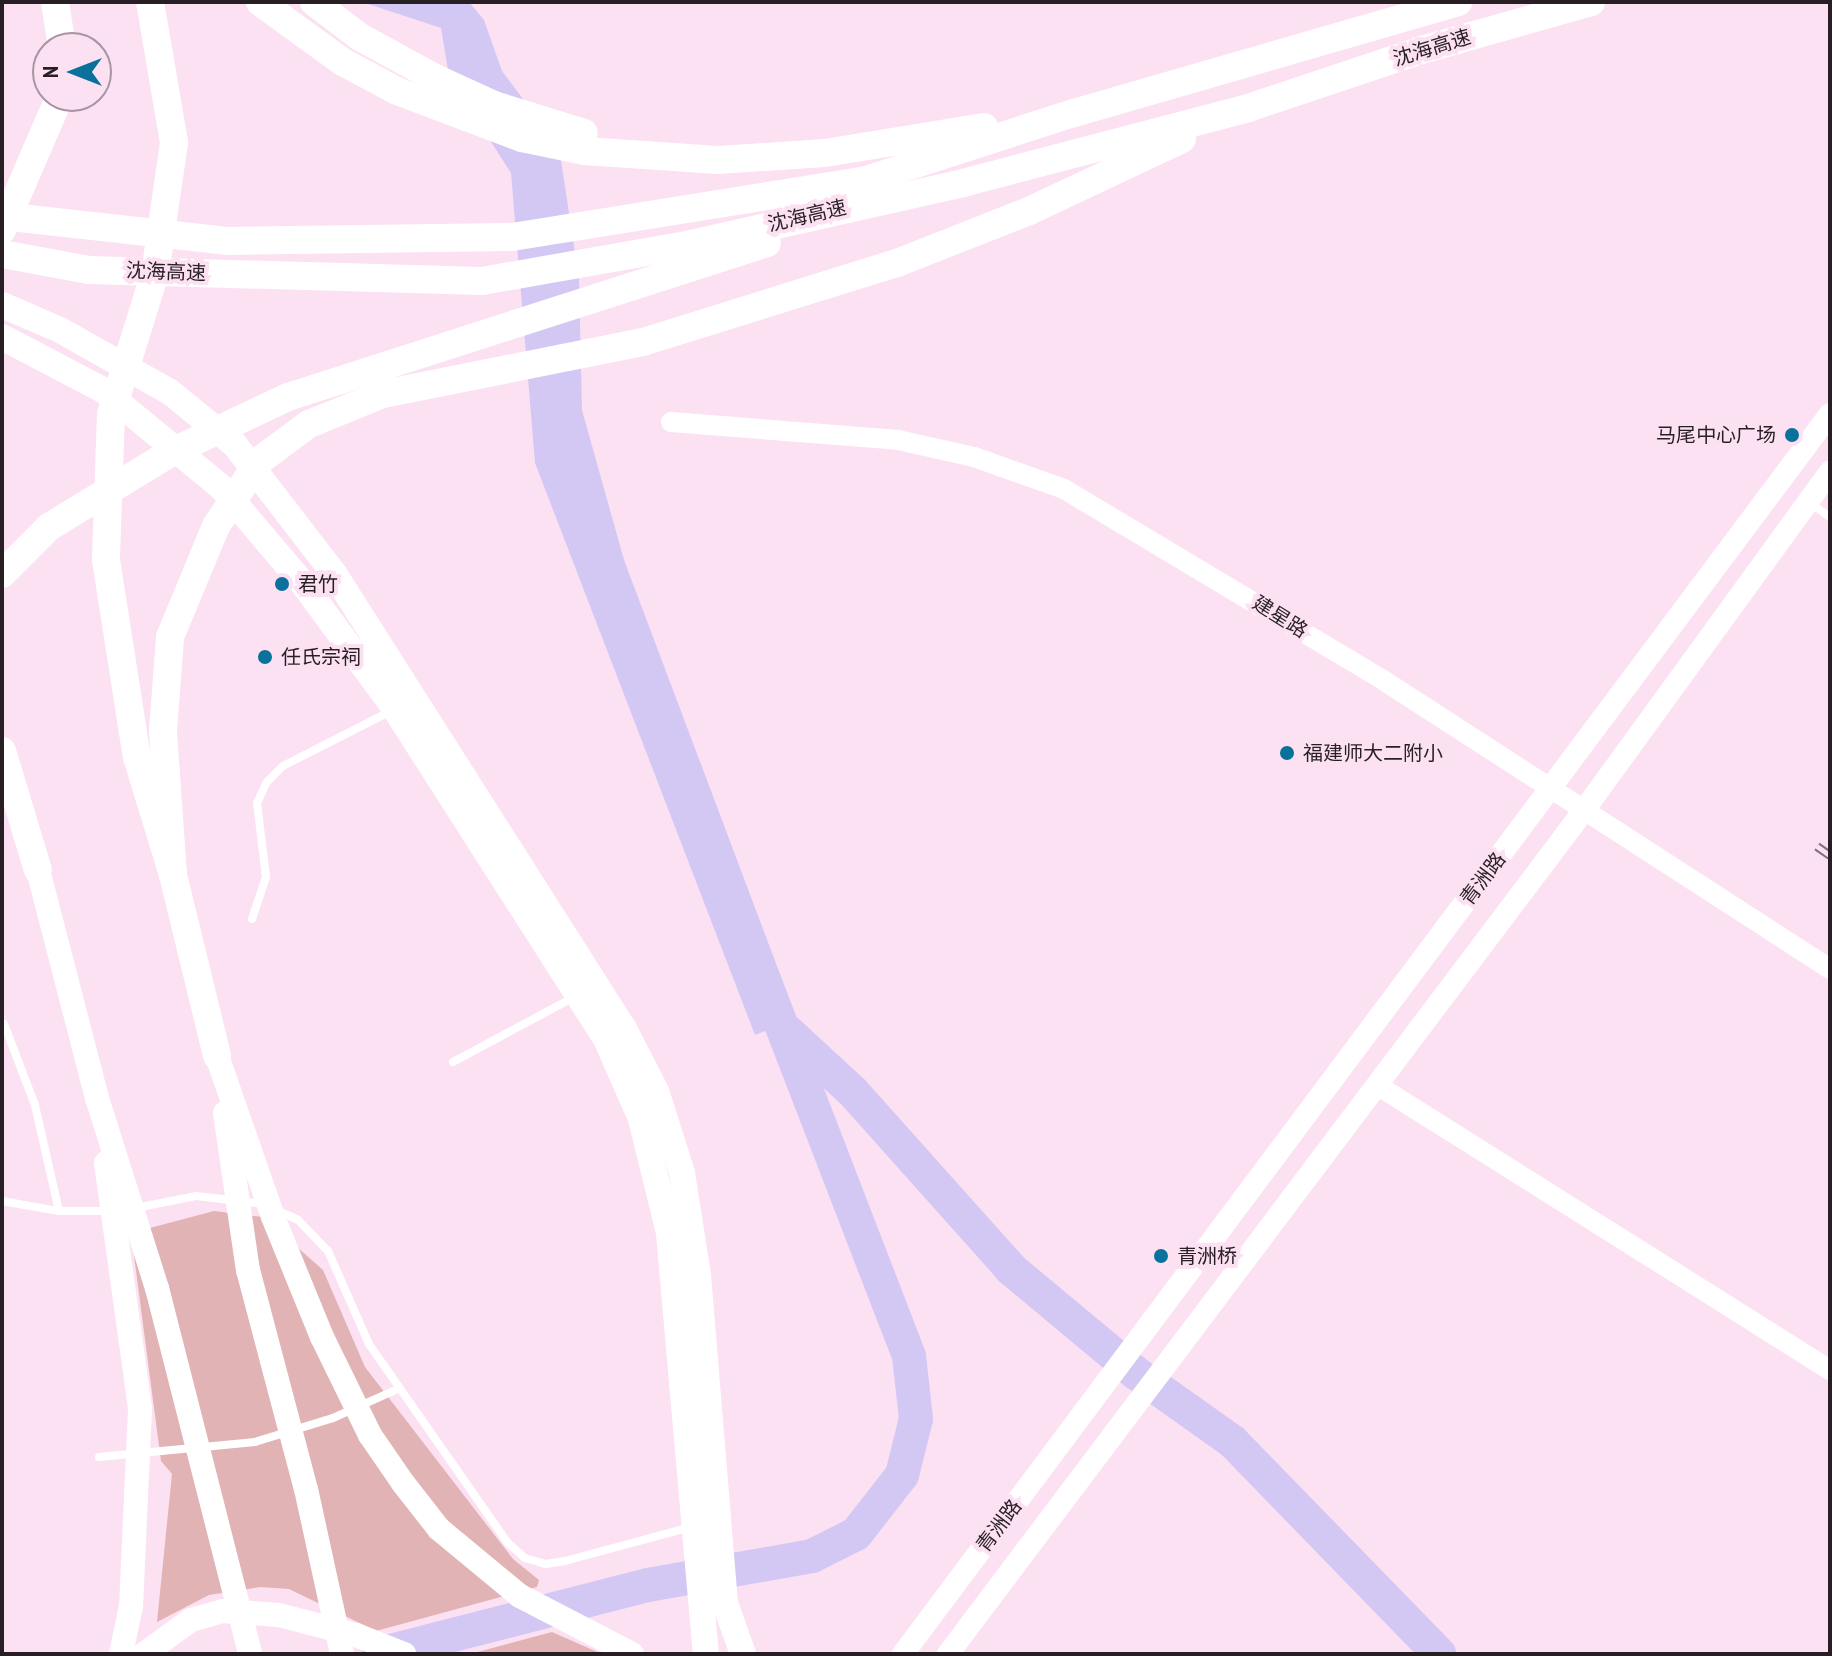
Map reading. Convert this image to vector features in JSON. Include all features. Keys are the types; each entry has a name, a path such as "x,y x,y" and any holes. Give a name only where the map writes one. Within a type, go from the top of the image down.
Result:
{"highway":[{"path":"55,2 60,32"},
{"path":"150,2 174,143 155,273 111,414 106,560 137,757 173,875 217,1056"},
{"path":"260,2 343,62 454,116 585,151 718,160 825,153 1074,113"},
{"path":"314,2 360,37 494,105 564,128 718,160"},
{"name":"沈海高速","path":"2,216 227,241 512,237 863,181 1074,113 1458,2"},
{"name":"沈海高速","path":"2,254 89,270 482,281 691,244 963,183 1248,108 1418,51 1591,2"},
{"path":"173,875 163,731 170,637 216,526 259,461 309,424 383,394 643,342 897,263 1029,211 1248,108"},
{"path":"2,231 53,112"},
{"path":"2,574 49,527 172,452 288,397 963,183"},
{"path":"2,305 60,330 170,392 235,445 335,575 624,1029 656,1091 682,1173 698,1275 725,1603 743,1654"},
{"path":"2,337 103,390 221,487 304,585 395,709 578,995 628,1084 654,1161 675,1276 692,1527 706,1654"},
{"path":"2,751 38,870"}],"main road":[{"name":"青洲路","path":"903,1654 1830,414"},
{"name":"青洲路","path":"948,1654 1582,813 1830,472"},
{"path":"38,870 97,1098 157,1288 250,1654"},
{"path":"1379,1019 1409,1043"},
{"path":"217,1056 273,1217 370,1435 439,1529 520,1596 632,1654"},
{"path":"217,1056 248,1270 349,1644"},
{"path":"97,1098 140,1409 139,1492 131,1606 121,1654"},
{"path":"144,1654 191,1620 222,1611 279,1615 349,1644 404,1654"}],"street":[{"name":"建星路","path":"671,422 898,440 1041,478 1218,578 1830,969"},
{"path":"1377,1085 1830,1370"}],"lane":[{"path":"1808,502 1830,517"},
{"path":"252,919 266,877 257,803 267,782 283,766 395,709"},
{"path":"453,1062 578,995"},
{"path":"4,1024 35,1105 59,1211"},
{"path":"2,1201 83,1214 221,1196 260,1202 298,1220 328,1251 369,1344 507,1542 525,1558 546,1564 565,1561 692,1527"},
{"path":"99,1457 255,1442 333,1418 400,1388"}],"shaded area":[{"path":"362,2 469,2 484,20 502,71 559,147 579,279 582,410 624,560 797,1019 755,1035 535,463 511,173 449,76 441,28"},
{"path":"214,1211 263,1217 323,1270 365,1367 513,1559 539,1580 537,1587 376,1631 289,1589 260,1587 209,1595 157,1622 172,1474 161,1461 131,1233"},
{"path":"552,1632 602,1654 470,1654"}],"waterway":[{"path":"379,1654 648,1585 812,1556 856,1534 902,1475 916,1419 909,1356 765,982"},
{"path":"788,1032 853,1092 1011,1269 1136,1373 1233,1442 1439,1654"}],"railway":[{"path":"1817,846 1830,855"}],"place":[{"name":"马尾中心广场","path":"1792,435"},
{"name":"君竹","path":"282,584"},
{"name":"任氏宗祠","path":"265,657"},
{"name":"福建师大二附小","path":"1287,753"},
{"name":"青洲桥","path":"1161,1256"}]}
